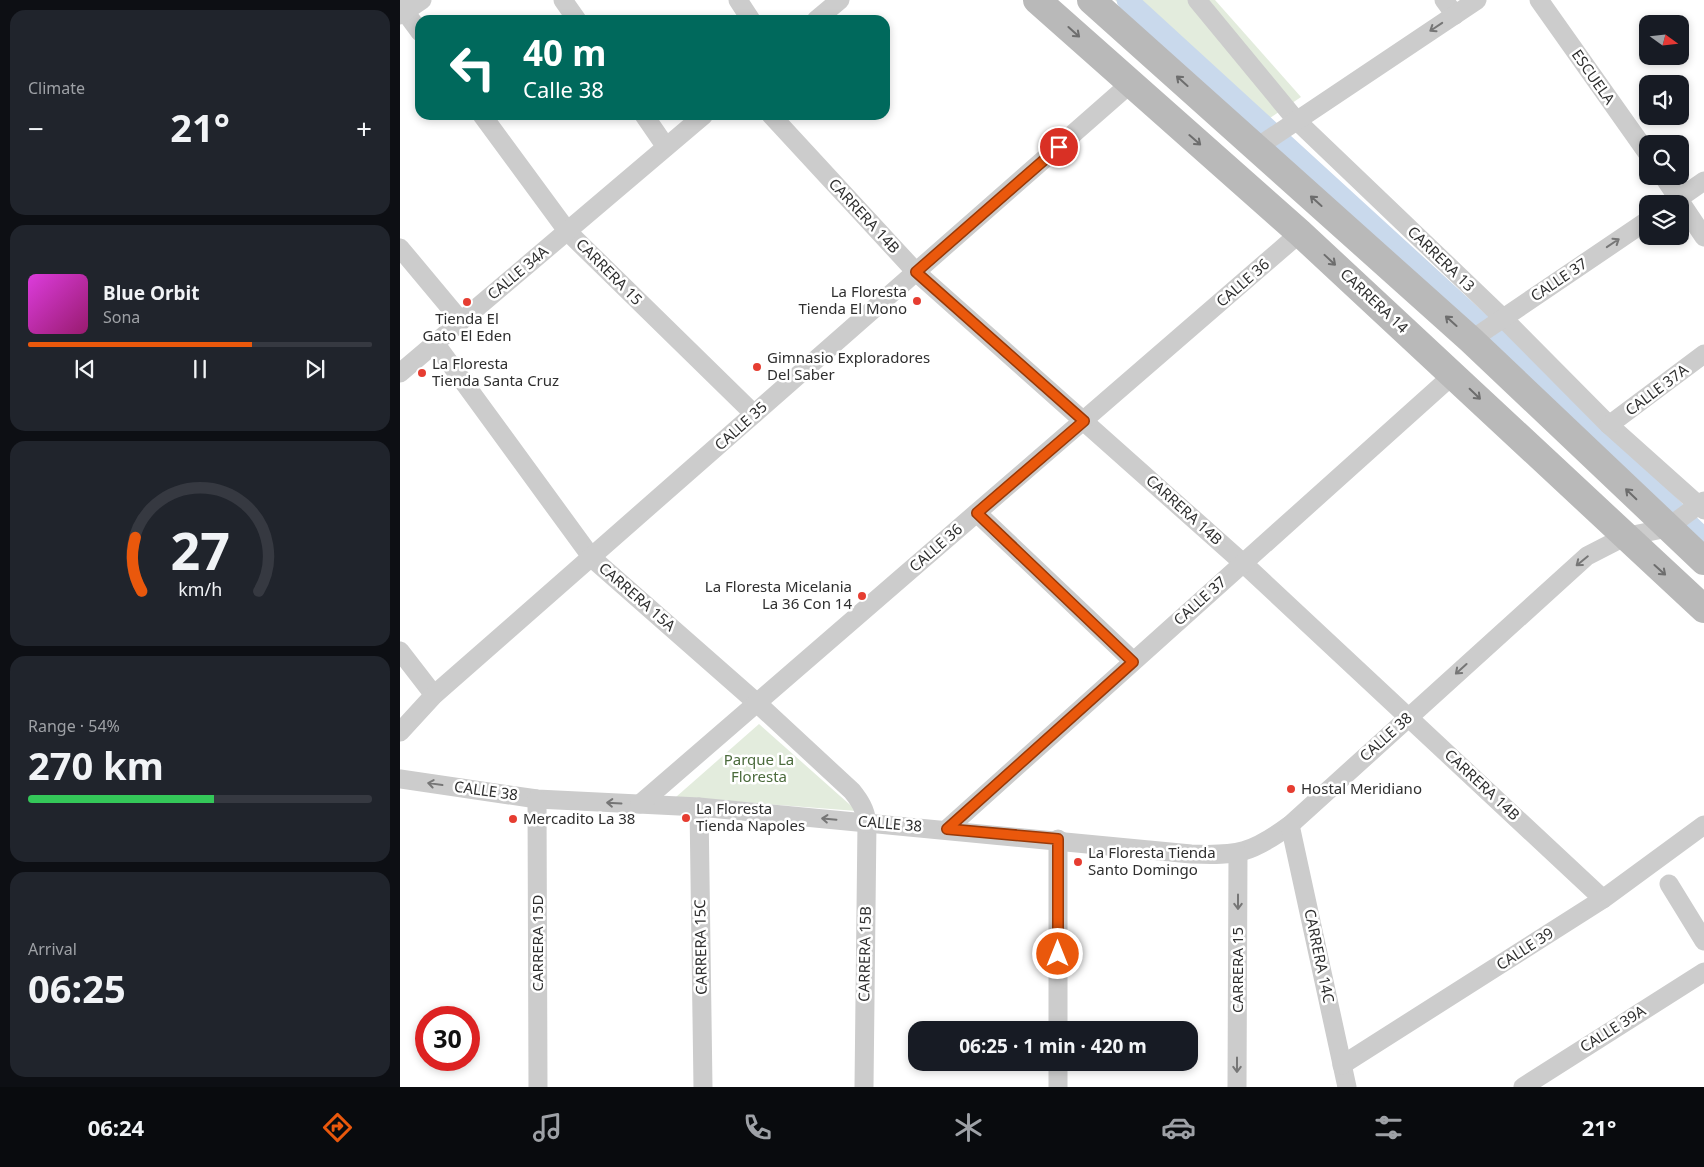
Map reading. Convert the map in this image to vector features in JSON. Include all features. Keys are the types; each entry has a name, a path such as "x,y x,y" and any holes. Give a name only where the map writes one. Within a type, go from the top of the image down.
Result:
{"main road":[{"name":"CARRERA 14","path":"1037,0 1300,233 1454,374 1624,537 1704,609"},
{"path":"1091,0 1262,143 1476,336 1672,524 1704,561"}],"street":[{"path":"415,26 402,11 422,0"},
{"path":"563,0 574,15"},
{"path":"738,0 748,15"},
{"path":"822,15 840,0"},
{"name":"CARRERA 13","path":"1198,0 1294,122 1502,319 1610,425 1700,506"},
{"path":"1262,143 1294,122 1450,8 1477,0"},
{"name":"ESCUELA","path":"1540,0 1639,141"},
{"name":"CALLE 35","path":"400,732 434,695 1131,84"},
{"name":"CARRERA 15","path":"486,120 568,232 754,414"},
{"path":"647,120 666,147"},
{"name":"CALLE 34A","path":"400,373 698,120"},
{"name":"CARRERA 14B","path":"776,120 916,272 1243,563 1603,899"},
{"path":"1684,195 1704,181"},
{"path":"1689,218 1704,237"},
{"name":"CALLE 37","path":"1476,336 1639,226"},
{"name":"CALLE 36","path":"640,804 1300,233"},
{"path":"400,248 460,321"},
{"name":"CARRERA 15A","path":"435,343 592,558 757,703 852,791 865,812 867,822"},
{"name":"CALLE 37A","path":"1610,425 1704,354"},
{"name":"CALLE 37","path":"947,829 1454,374"},
{"name":"CALLE 38","path":"400,779 537,799 699,807 1058,839 1191,854 1238,854 1253,849 1269,840 1290,824 1587,556 1624,537 1672,524 1700,506"},
{"path":"977,513 1133,662"},
{"path":"400,651 434,695"},
{"name":"CARRERA 15D","path":"537,799 538,1087"},
{"name":"CARRERA 15C","path":"699,807 703,1087"},
{"name":"CARRERA 15B","path":"864,1087 867,822"},
{"name":"CARRERA 14C","path":"1290,824 1347,1087"},
{"name":"CALLE 39","path":"1342,1066 1603,899 1704,825"},
{"path":"1058,839 1058,1021"},
{"name":"CARRERA 15","path":"1237,1087 1238,854"},
{"path":"1669,884 1704,941"},
{"name":"CALLE 39A","path":"1523,1087 1704,972"},
{"path":"1058,1071 1058,1087"}],"green space":[{"path":"1115,0 1215,0 1301,97 1255,128"},
{"name":"Parque La Floresta","path":"759,724 857,811 676,797"}],"waterway":[{"path":"1127,0 1504,345 1704,539"}],"place":[{"name":"La Floresta Tienda El Mono","path":"917,301"},
{"name":"Tienda El Gato El Eden","path":"467,302"},
{"name":"Gimnasio Exploradores Del Saber","path":"757,367"},
{"name":"La Floresta Tienda Santa Cruz","path":"422,373"},
{"name":"La Floresta Micelania La 36 Con 14","path":"862,596"},
{"name":"Hostal Meridiano","path":"1291,789"},
{"name":"La Floresta Tienda Napoles","path":"686,818"},
{"name":"Mercadito La 38","path":"513,819"},
{"name":"La Floresta Tienda Santo Domingo","path":"1078,862"}],"route":[{"path":"1058,954 1058,839 947,829 1133,662 977,513 1084,421 916,272 1059,147"}]}
